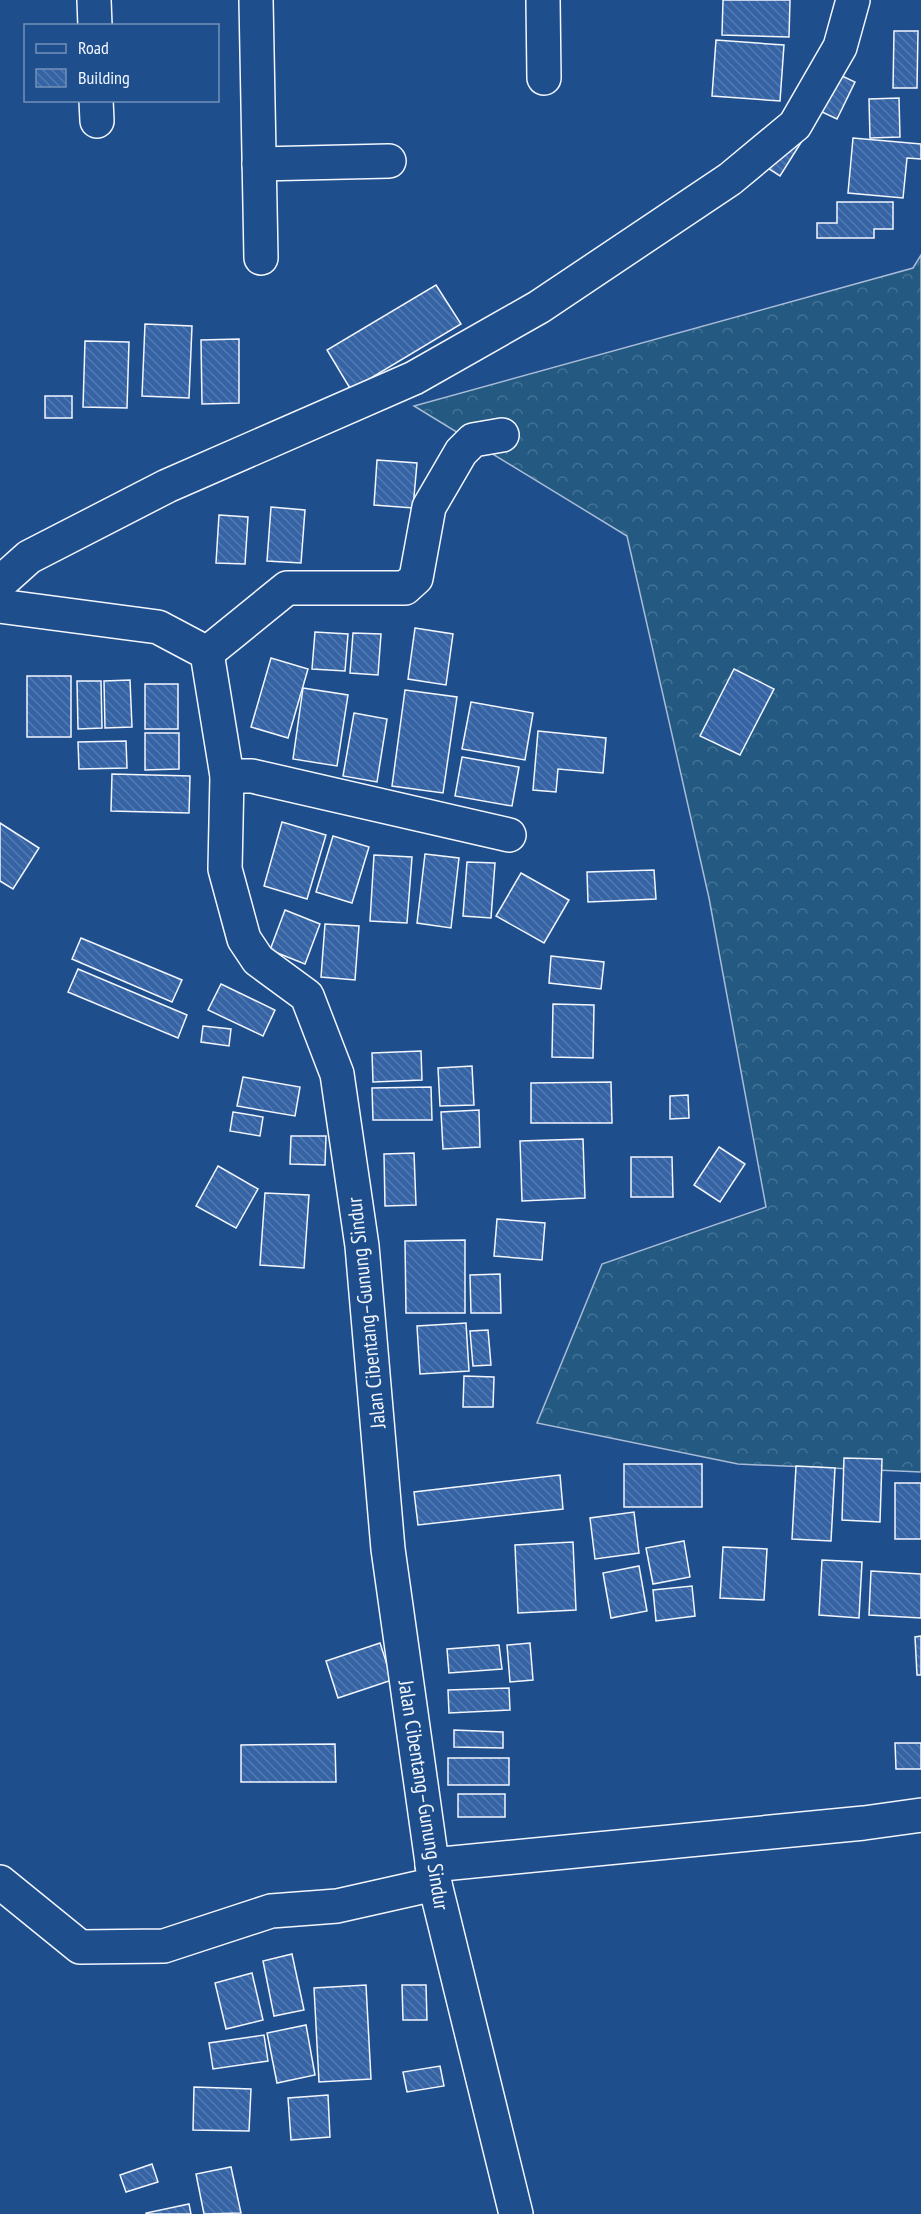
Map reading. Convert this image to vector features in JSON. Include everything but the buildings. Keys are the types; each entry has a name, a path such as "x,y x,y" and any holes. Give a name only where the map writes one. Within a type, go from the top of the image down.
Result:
{"street":[{"path":"94,0 95,24"},
{"path":"261,258 256,0 282,0"},
{"path":"543,0 544,78"},
{"path":"0,583 29,557 167,486 414,378 539,307 730,179 795,125 840,47 853,0"},
{"path":"259,164 389,161"},
{"path":"0,606 158,627 207,653 287,588 405,588 416,578 429,507 461,452 473,440 502,435"},
{"name":"Jalan Cibentang–Gunung Sindur","path":"207,653 227,776 225,869 244,939 258,960 307,996 337,1074 362,1246 388,1549 433,1875 516,2214"},
{"path":"227,776 252,776 509,835"},
{"path":"0,1882 80,1947 164,1946 271,1911 337,1906 433,1875 921,1815"}],"green space":[{"path":"921,255 921,1472 738,1464 537,1423 602,1264 766,1207 709,898 627,536 414,406 913,268"}]}
